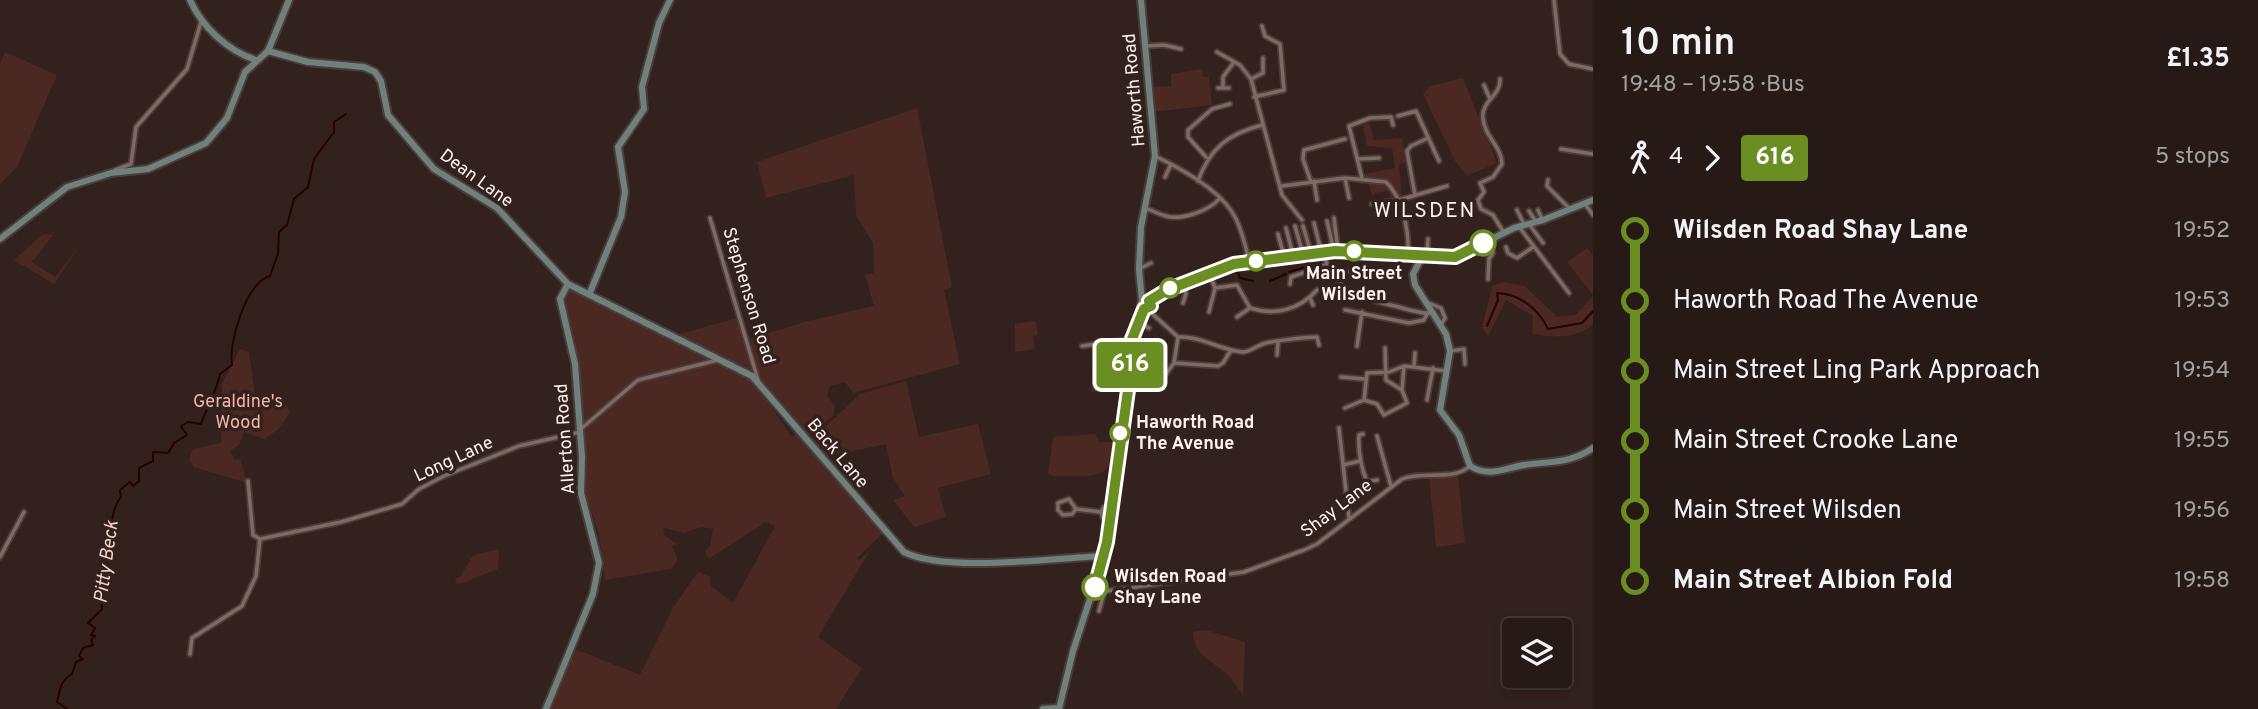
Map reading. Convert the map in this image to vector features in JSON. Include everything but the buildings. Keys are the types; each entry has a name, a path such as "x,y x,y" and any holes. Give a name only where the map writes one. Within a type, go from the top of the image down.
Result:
{"street":[{"path":"190,0 201,22 239,53 256,60"},
{"path":"111,173 148,169 206,143 227,118 245,72 268,51 289,0"},
{"path":"589,295 621,217 625,192 618,147 643,109 642,87 659,23 670,0"},
{"name":"Haworth Road","path":"1059,708 1104,556 1129,383 1132,339 1146,308 1139,269 1143,208 1155,156 1141,0"},
{"path":"1554,0 1560,54 1569,64 1593,69"},
{"path":"0,239 67,187 111,173 133,161 136,127 187,69 201,22"},
{"path":"1254,97 1284,90 1280,44 1267,37 1262,26"},
{"path":"1144,46 1164,45 1181,49"},
{"path":"1218,47 1215,54 1234,62 1246,71 1251,79 1282,195 1302,220"},
{"name":"Dean Lane","path":"268,51 308,62 370,69 378,76 383,88 383,101 388,115 434,169 497,208 568,284"},
{"path":"1251,79 1262,75 1263,58"},
{"path":"1229,88 1220,87 1223,77 1234,62"},
{"path":"1264,67 1271,67"},
{"path":"1500,79 1500,88 1483,110 1484,124 1502,161 1501,168 1494,178 1480,183 1484,192 1478,200 1481,209 1493,215 1504,233"},
{"path":"1484,85 1490,99"},
{"path":"1206,157 1188,137 1188,130 1212,109 1230,104"},
{"path":"1398,116 1416,111 1439,161"},
{"path":"1362,178 1349,126 1370,118 1391,117 1393,125"},
{"path":"1198,181 1206,157 1232,136 1262,125"},
{"path":"1415,195 1407,151 1411,146 1428,138"},
{"path":"1317,200 1313,181 1303,159 1304,150 1345,139"},
{"path":"1561,149 1593,154"},
{"path":"1155,156 1198,181 1219,198 1235,217 1249,261"},
{"path":"1358,159 1379,158"},
{"path":"1166,177 1171,164"},
{"path":"1280,186 1345,178 1386,182 1399,200 1409,243 1408,254"},
{"path":"1345,178 1349,198"},
{"path":"1548,180 1547,186 1569,208"},
{"path":"1372,204 1399,200 1447,186"},
{"path":"1143,208 1173,217 1203,209 1219,198"},
{"path":"1319,345 1317,337 1265,343 1246,353 1231,350 1196,337 1178,337 1146,308 1182,283 1249,261 1336,251 1455,257 1504,233 1593,200"},
{"path":"1586,204 1593,215"},
{"path":"1517,209 1543,243"},
{"path":"1530,224 1538,210"},
{"path":"1529,211 1533,247 1569,293"},
{"path":"1334,218 1336,251"},
{"name":"Stephenson Road","path":"710,219 758,382"},
{"path":"1327,221 1336,251"},
{"path":"1314,223 1326,265 1334,277 1357,298 1430,313 1442,323 1450,351 1440,410 1459,435 1470,466 1500,473 1520,465 1572,460 1593,448"},
{"path":"1295,226 1303,256"},
{"path":"1303,226 1312,255"},
{"path":"1286,228 1293,257"},
{"path":"1330,233 1336,231"},
{"path":"1278,234 1285,258"},
{"path":"1345,310 1409,323 1424,320 1430,313 1429,303 1415,285 1413,274 1425,255 1428,239"},
{"path":"1488,279 1489,259 1493,253 1489,240"},
{"path":"1507,250 1517,258 1533,247"},
{"path":"1334,277 1352,273 1352,262"},
{"path":"1139,269 1151,263"},
{"path":"1290,284 1291,277 1326,265"},
{"path":"1209,273 1215,289 1209,312"},
{"path":"1182,283 1186,293 1183,303"},
{"name":"Back Lane","path":"568,284 720,359 758,382 904,552 923,558 953,561 1104,556"},
{"name":"Allerton Road","path":"546,709 558,684 598,573 597,552 581,493 575,364 561,299 568,284"},
{"path":"1215,289 1237,285 1250,308 1259,311 1301,306 1317,290"},
{"path":"1310,298 1313,305"},
{"path":"1429,303 1441,307 1445,318 1442,323"},
{"path":"1237,317 1250,308"},
{"path":"1357,345 1362,312"},
{"path":"1138,322 1149,328"},
{"path":"1163,378 1174,363 1178,337"},
{"path":"1082,346 1132,339"},
{"path":"1277,355 1278,342"},
{"path":"1385,348 1386,380 1402,390"},
{"path":"1450,351 1464,349 1465,364"},
{"path":"1174,363 1218,366 1231,350"},
{"path":"1414,366 1415,353"},
{"path":"580,431 638,380 720,359"},
{"path":"1364,401 1364,379 1369,373 1384,373 1404,366 1447,372"},
{"path":"1345,408 1364,401 1377,404 1384,415 1407,403 1402,390 1404,366"},
{"path":"1426,397 1433,368"},
{"path":"1340,377 1364,379"},
{"path":"1339,428 1349,518"},
{"name":"Long Lane","path":"260,539 341,523 393,507 444,476 519,446 580,431"},
{"path":"1363,434 1359,435 1357,445 1362,474 1367,482 1377,480"},
{"path":"1377,436 1391,486"},
{"path":"1343,465 1360,461"},
{"name":"Shay Lane","path":"1092,593 1244,572 1317,544 1391,486 1411,475 1452,474 1464,472 1470,466"},
{"path":"190,654 192,638 242,606 256,576 260,539 253,535 248,481"},
{"path":"1076,509 1072,514 1063,514 1058,510 1058,503 1069,499 1076,509 1101,512"},
{"path":"1101,512 1104,507 1111,507"},
{"path":"0,557 24,512"},
{"path":"1101,512 1104,518 1110,520"},
{"path":"1099,611 1105,592"},
{"path":"1043,709 1059,708"}],"green space":[{"path":"5,52 57,75 17,167 0,184 0,64"},
{"path":"1202,69 1203,77 1209,77 1212,105 1152,112 1150,87 1171,86 1171,74"},
{"path":"1463,78 1497,163 1467,176 1455,161 1423,94 1430,86"},
{"path":"917,108 952,287 944,290 960,364 853,393 845,382 830,386 827,395 835,406 833,416 808,436 762,383 750,339 808,321 874,306 865,275 874,273 873,243 856,216 854,175 766,198 757,162"},
{"path":"1369,123 1374,140 1402,138 1406,162 1399,164 1402,197 1391,197 1389,191 1375,193 1373,198 1368,183 1359,184 1358,180 1364,181 1363,174 1395,168 1392,148 1367,146 1363,125"},
{"path":"43,234 53,235 32,262 55,277 78,248 54,284 14,260"},
{"path":"1587,248 1593,255 1593,295 1567,262"},
{"path":"1504,282 1525,286 1557,317 1576,315 1593,296 1593,324 1572,335 1532,334 1533,316 1506,300 1488,336 1482,328 1492,286"},
{"path":"568,290 579,292 713,358 636,379 582,424 577,364 564,305"},
{"path":"741,317 757,375 676,335"},
{"path":"1036,321 1038,335 1033,336 1035,349 1015,352 1015,324"},
{"name":"Geraldine's Wood","path":"240,349 249,352 256,404 284,400 290,412 278,430 264,439 244,432 239,445 230,451 234,460 240,459 247,483 194,467 189,459 193,449 221,443 222,384"},
{"path":"719,362 752,378 792,437 798,432 883,533 857,558 859,560 869,552 818,637 862,668 836,709 550,709 575,649 640,675 674,606 698,572 710,577 711,586 733,603 775,526 766,522 708,559 705,550 710,546 713,529 701,527 684,533 663,527 664,535 677,544 672,546 678,560 671,569 605,580 599,535 584,489 585,428 633,385 650,378"},
{"path":"1092,374 1127,375 1125,392 1091,392"},
{"path":"906,381 919,437 978,424 991,474 938,488 946,517 914,527 893,500 905,496 893,478 886,444 826,457 811,440 860,394"},
{"path":"1095,434 1100,442 1117,442 1110,465 1104,471 1087,476 1052,476 1048,473 1053,437"},
{"path":"1458,475 1465,543 1436,547 1429,476"},
{"path":"499,549 498,569 457,585 455,579 460,577 473,555"},
{"path":"1206,630 1245,642 1243,695 1229,676 1206,658 1197,647 1193,632"}],"waterway":[{"name":"Pitty Beck","path":"67,709 57,702 63,683 72,674 76,662 83,659 79,656 83,648 93,645 91,640 95,636 91,635 95,628 88,623 102,609 102,582 106,570 103,565 109,561 108,551 113,542 107,537 121,497 120,490 130,482 133,486 139,481 139,468 153,461 153,452 168,453 174,443 187,435 181,426 188,422 201,424 220,374 232,365 236,328 247,300 262,280 270,276 278,254 279,232 287,225 294,199 308,187 314,159 334,132 334,122 346,114"},
{"path":"1289,272 1316,264"},
{"path":"1237,269 1240,278 1253,281"},
{"path":"1270,281 1286,274"},
{"path":"1487,326 1498,300 1497,293 1520,299 1539,315 1548,329 1582,323 1593,311"}],"bus line":[{"name":"616","path":"1095,587 1107,542 1129,383 1132,339 1144,309 1151,306 1149,301 1157,294 1182,283 1234,264 1335,251 1455,257 1483,243"}],"place":[{"name":"Main Street Wilsden","path":"1354,251"},
{"name":"Haworth Road The Avenue","path":"1120,433"},
{"name":"Wilsden Road Shay Lane","path":"1095,587"}],"district":[{"name":"WILSDEN","path":"1425,211"}]}
